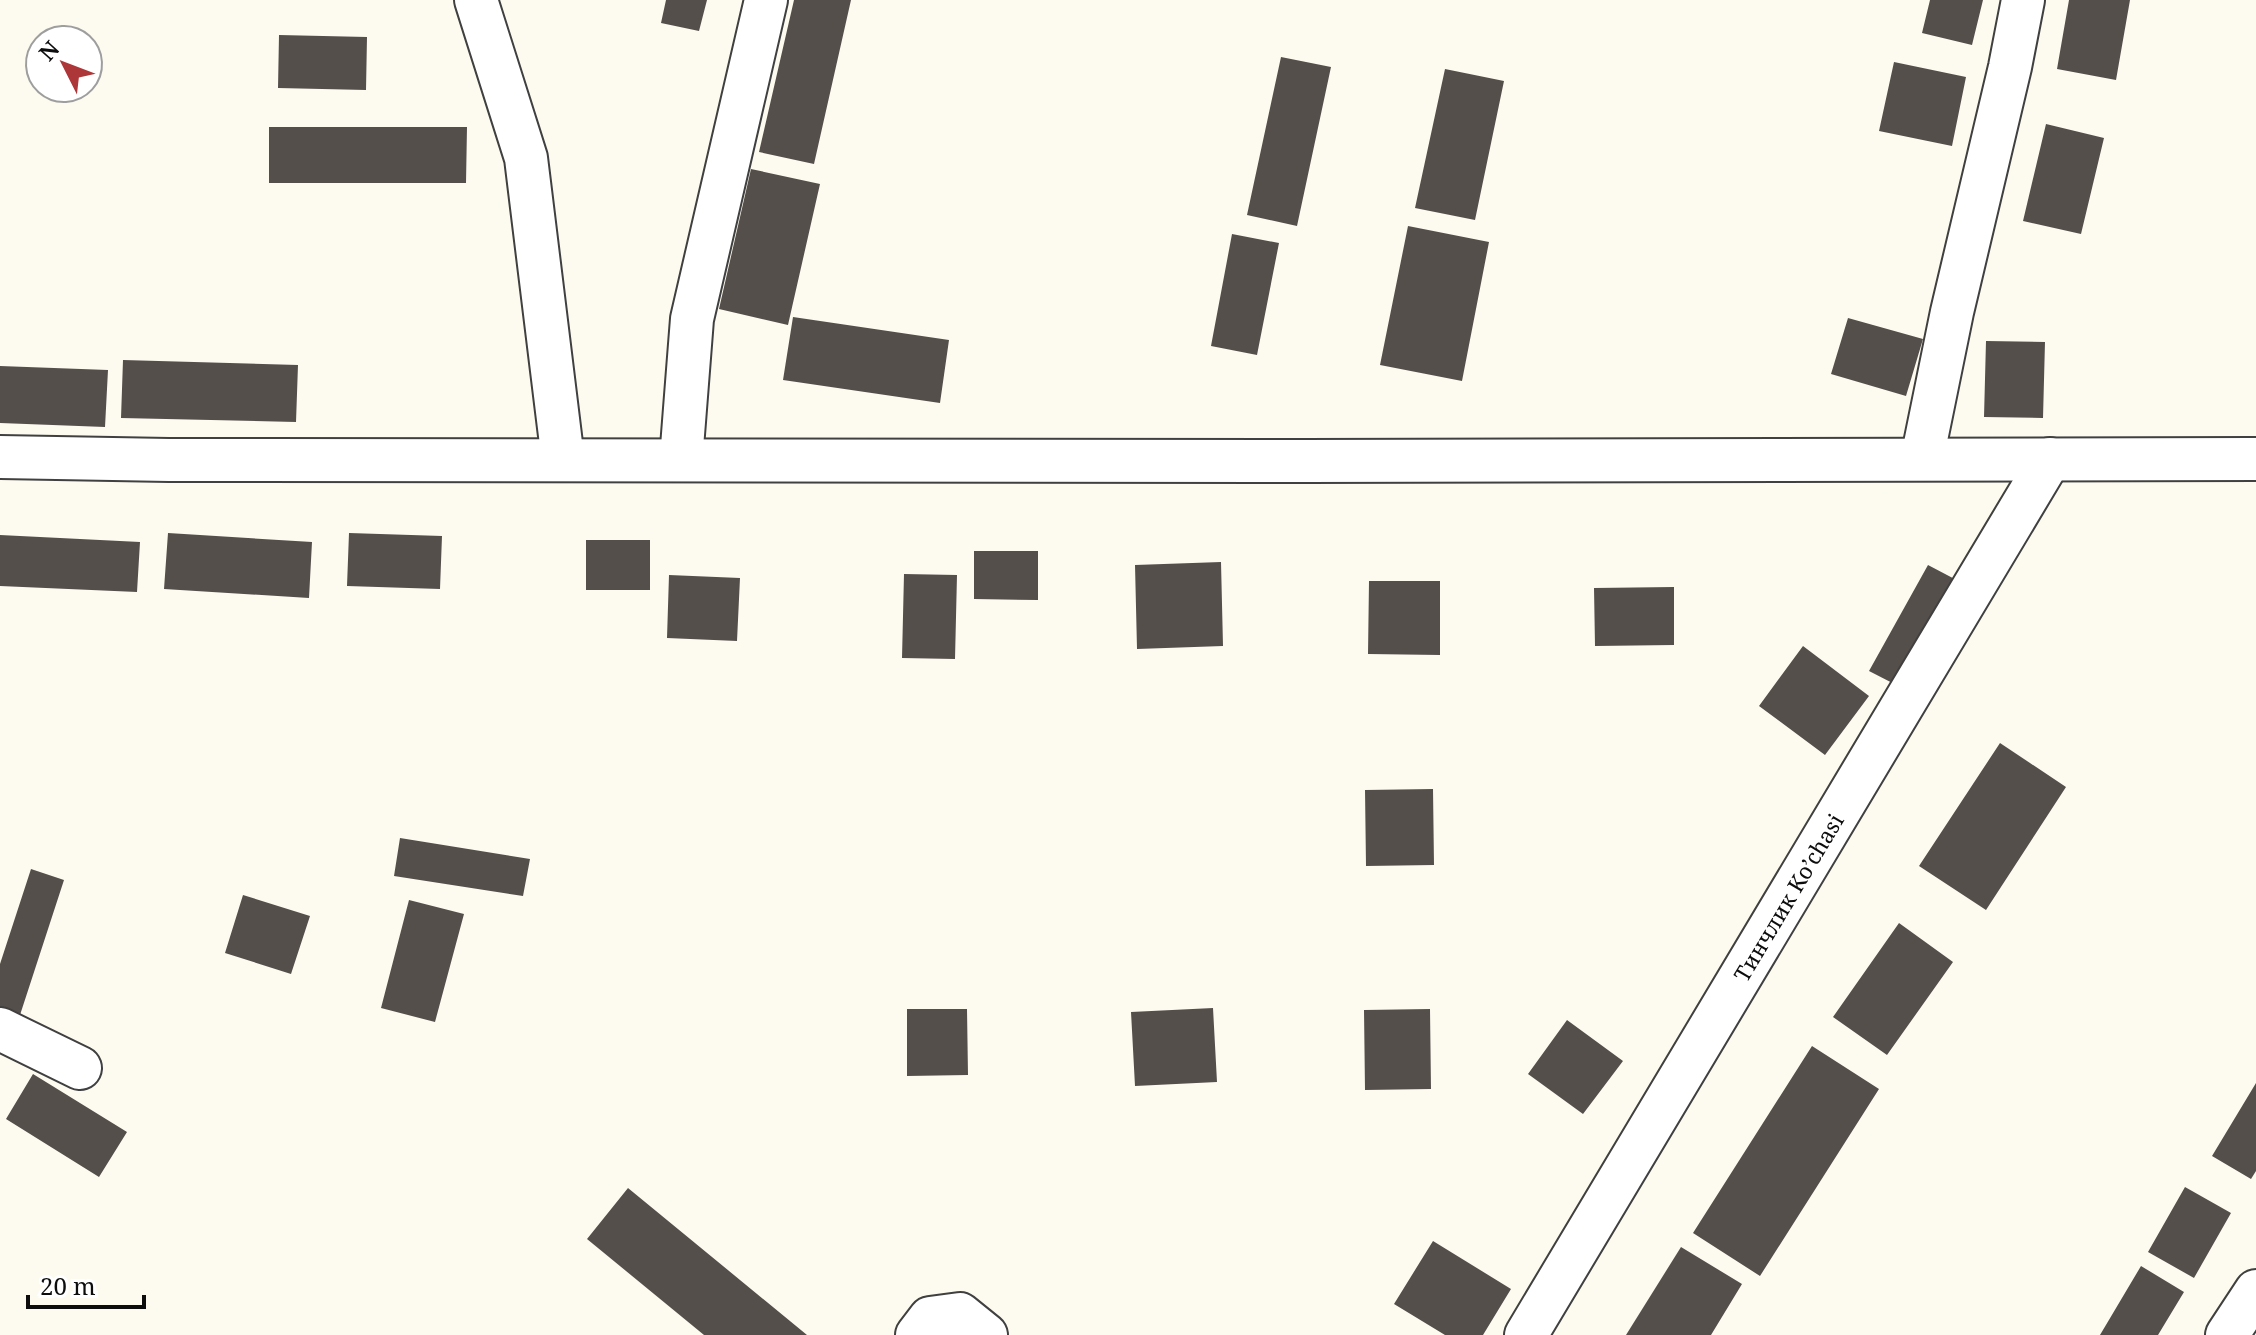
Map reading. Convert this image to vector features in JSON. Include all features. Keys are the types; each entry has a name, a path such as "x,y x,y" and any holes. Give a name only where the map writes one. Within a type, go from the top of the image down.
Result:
{"street":[{"path":"476,0 526,158 563,460"},
{"path":"681,460 692,319 766,0"},
{"path":"1922,459 2023,0"},
{"path":"0,457 169,460 2256,459"},
{"name":"Тинчлик Ko’chasi","path":"1526,1335 2050,459"},
{"path":"0,1029 80,1068"},
{"path":"2227,1335 2256,1291"},
{"path":"917,1335 930,1318 960,1314 986,1335"}],"building":[{"path":"666,0 707,0 699,31 661,23"},
{"path":"794,0 851,0 814,164 759,152"},
{"path":"1930,0 1983,0 1972,45 1922,33"},
{"path":"2069,0 2130,0 2116,80 2057,69"},
{"path":"279,35 367,37 366,90 278,88"},
{"path":"1281,57 1331,67 1297,226 1247,215"},
{"path":"1894,62 1966,77 1952,146 1879,131"},
{"path":"1445,69 1504,81 1475,220 1415,208"},
{"path":"2046,124 2104,138 2081,234 2023,221"},
{"path":"269,127 467,127 466,183 269,183"},
{"path":"751,169 820,184 788,325 719,309"},
{"path":"1408,226 1489,242 1462,381 1380,365"},
{"path":"1232,234 1279,243 1257,355 1211,346"},
{"path":"793,317 949,340 940,403 783,380"},
{"path":"1848,318 1923,339 1906,396 1831,374"},
{"path":"1986,341 2045,342 2043,418 1984,417"},
{"path":"123,360 298,365 296,422 121,418"},
{"path":"0,366 108,370 105,427 0,423"},
{"path":"168,533 312,542 309,598 164,589"},
{"path":"349,533 442,536 440,589 347,586"},
{"path":"0,535 140,542 137,592 0,586"},
{"path":"586,540 650,540 650,590 586,590"},
{"path":"974,551 1038,551 1038,600 974,599"},
{"path":"1221,562 1223,646 1137,649 1135,565"},
{"path":"1928,565 1966,585 1908,691 1869,671"},
{"path":"904,574 957,575 955,659 902,658"},
{"path":"669,575 740,578 737,641 667,638"},
{"path":"1369,581 1440,581 1440,655 1368,654"},
{"path":"1674,587 1674,645 1595,646 1594,588"},
{"path":"1803,646 1869,696 1825,755 1759,706"},
{"path":"2000,743 2066,787 1986,910 1919,866"},
{"path":"1433,789 1434,865 1366,866 1365,790"},
{"path":"400,838 530,859 523,896 394,876"},
{"path":"31,869 64,880 20,1015 0,1008 0,964"},
{"path":"243,895 310,916 291,974 225,953"},
{"path":"409,900 464,914 435,1022 381,1008"},
{"path":"1899,923 1953,962 1887,1055 1833,1017"},
{"path":"1213,1008 1217,1082 1135,1086 1131,1012"},
{"path":"907,1009 967,1009 968,1075 907,1076"},
{"path":"1430,1009 1431,1089 1365,1090 1364,1010"},
{"path":"1567,1020 1623,1061 1583,1114 1528,1074"},
{"path":"1812,1046 1879,1089 1760,1276 1693,1233"},
{"path":"33,1074 127,1132 99,1177 6,1119"},
{"path":"2256,1083 2256,1171 2251,1179 2212,1156"},
{"path":"2185,1187 2231,1213 2194,1278 2148,1252"},
{"path":"628,1188 807,1335 704,1335 587,1239"},
{"path":"1433,1241 1511,1289 1483,1335 1445,1335 1394,1304"},
{"path":"1681,1247 1742,1284 1711,1335 1626,1335"},
{"path":"2141,1266 2184,1292 2158,1335 2100,1335"}]}
